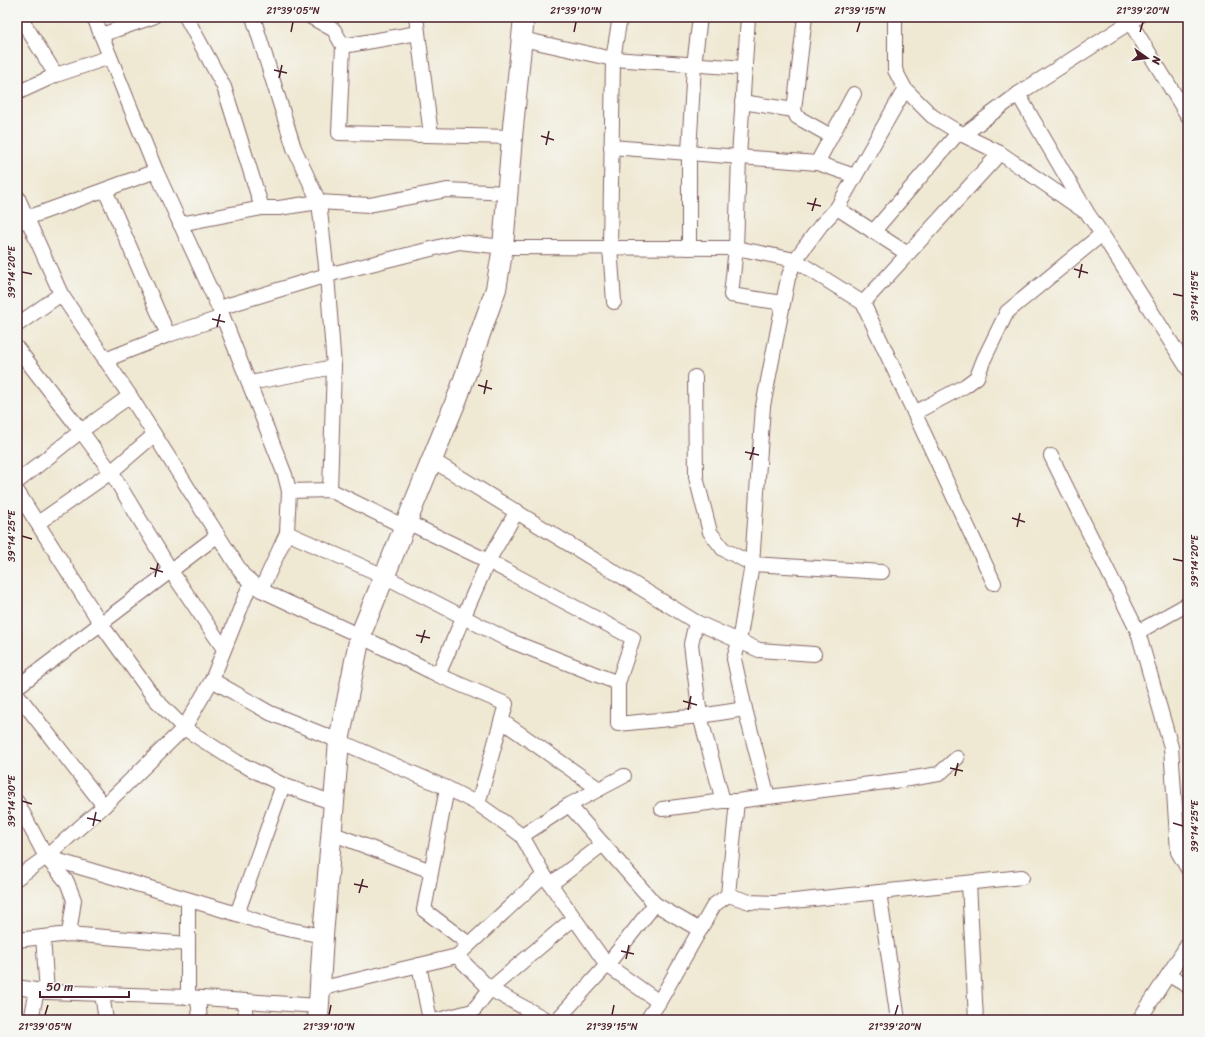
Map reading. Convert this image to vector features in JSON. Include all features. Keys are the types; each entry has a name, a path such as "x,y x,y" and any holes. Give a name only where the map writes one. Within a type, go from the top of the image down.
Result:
{"street":[{"path":"20,17 56,76"},
{"path":"17,878 46,857 104,806 184,728 212,680 224,649 256,586 287,533 289,491 285,475 221,312 156,172 94,17"},
{"path":"101,35 153,17"},
{"path":"186,17 224,87 262,208"},
{"path":"253,17 294,148 319,202 327,275 334,367 330,490"},
{"path":"311,17 334,30 343,46 339,133 512,137"},
{"path":"319,1005 323,936 339,741 360,636 458,396 496,289 503,246 524,17"},
{"path":"614,302 610,247 613,59 620,17"},
{"path":"689,248 689,152 694,65 700,17"},
{"path":"748,17 739,157 736,248 731,295 783,304"},
{"path":"805,17 794,110 797,116 831,136"},
{"path":"896,18 895,70 904,89 932,116 1000,153 1088,214"},
{"path":"873,232 961,133 1018,94 1134,20 1188,116"},
{"path":"343,46 419,22 431,135"},
{"path":"522,39 613,59 744,68"},
{"path":"17,93 56,76 110,56"},
{"path":"768,797 745,709 734,659 739,642 752,564 763,406 788,278 795,260 837,208 904,89"},
{"path":"817,163 854,94"},
{"path":"1018,94 1088,214 1188,369"},
{"path":"742,102 794,110"},
{"path":"612,147 817,163 855,176"},
{"path":"863,303 1000,153"},
{"path":"22,221 156,172"},
{"path":"104,190 168,335"},
{"path":"180,224 262,208 279,208 319,202 370,205 447,190 508,193"},
{"path":"17,196 22,221 60,294 130,396 243,575 256,586 438,675 506,704 478,804"},
{"path":"837,208 908,254"},
{"path":"914,413 965,386 977,377 984,358 1007,312 1102,234"},
{"path":"105,360 221,312 327,275 459,242 503,246 736,248 795,260 863,303 994,583"},
{"path":"17,325 60,294"},
{"path":"17,348 111,472 171,571 224,649"},
{"path":"250,383 334,367"},
{"path":"695,377 696,477 710,532 723,550 752,564 882,572"},
{"path":"17,482 81,431 130,396"},
{"path":"38,523 111,472 154,435"},
{"path":"1051,456 1138,632 1171,747 1178,852 1188,869"},
{"path":"432,460 696,622 759,650 814,654"},
{"path":"289,491 330,490 488,561 633,638 618,683 618,724 700,716 745,709"},
{"path":"17,491 101,624 155,699 184,728 237,762 283,785 334,803"},
{"path":"438,675 488,561 517,511"},
{"path":"287,533 384,576 508,640 618,683"},
{"path":"17,687 218,535"},
{"path":"1138,632 1188,604"},
{"path":"696,622 691,644 700,716 730,801 728,895"},
{"path":"212,680 270,713 447,788 478,804 522,836 548,879 607,965 659,1002"},
{"path":"17,694 104,806"},
{"path":"502,721 598,789"},
{"path":"662,809 768,797 939,774 957,758"},
{"path":"522,836 569,805 624,776"},
{"path":"237,914 283,785"},
{"path":"447,788 424,910 469,944"},
{"path":"17,802 46,857 67,882 74,900 69,934"},
{"path":"569,805 656,904 700,930"},
{"path":"331,833 431,871"},
{"path":"17,987 42,991 193,997 319,1005 419,965 457,956 469,944 548,879 603,844"},
{"path":"46,857 237,914 272,926 323,936"},
{"path":"728,895 750,902 776,903 1022,877"},
{"path":"969,883 976,1020"},
{"path":"879,892 898,1020"},
{"path":"646,1020 659,1002 714,905 728,895"},
{"path":"188,900 188,944 193,997 200,1020"},
{"path":"556,1020 607,965 656,904"},
{"path":"438,1020 472,1015 490,989 574,918"},
{"path":"17,940 69,934 188,944"},
{"path":"31,1020 42,991 43,937"},
{"path":"1139,1020 1188,944"},
{"path":"457,956 490,989 547,1020"},
{"path":"419,965 430,1020"},
{"path":"1169,975 1188,986"},
{"path":"102,994 106,1020"},
{"path":"244,1001 246,1020"}]}
